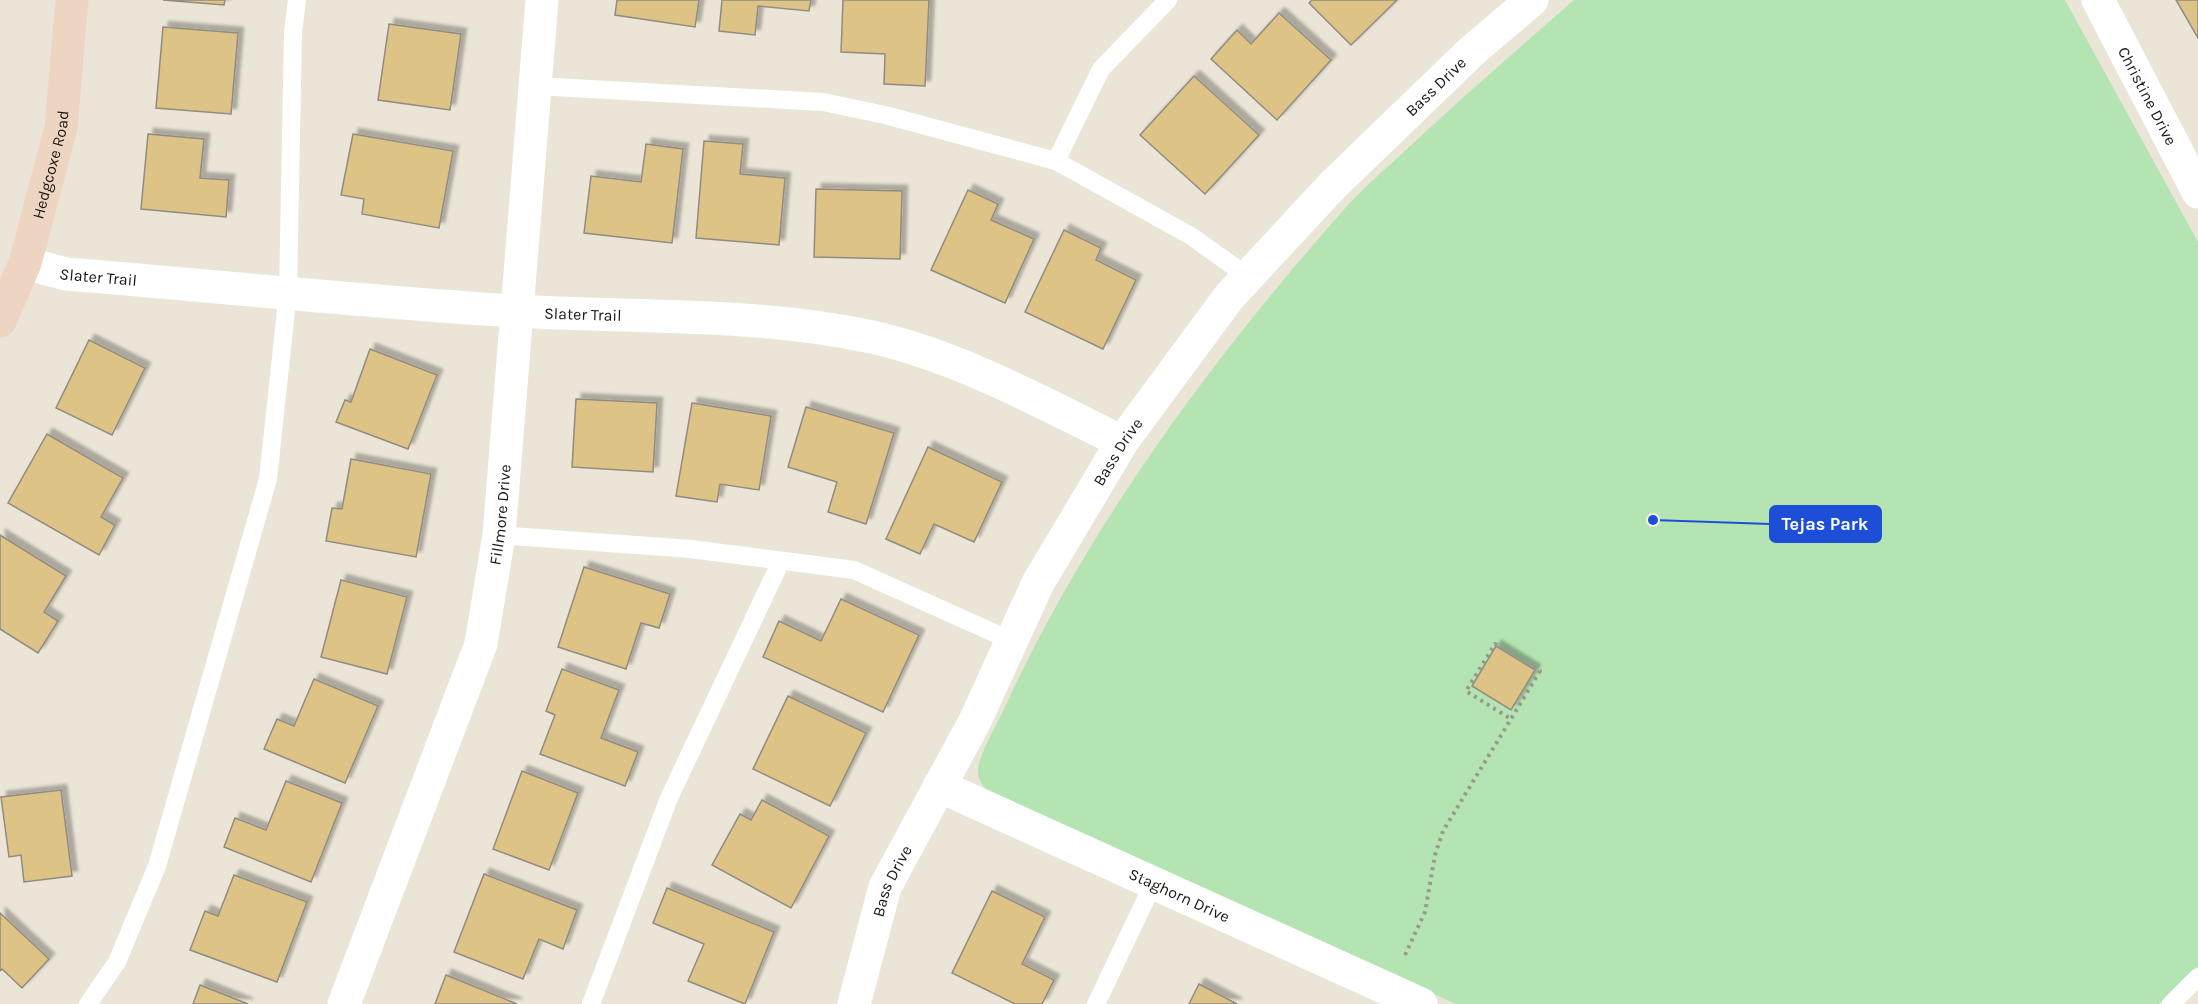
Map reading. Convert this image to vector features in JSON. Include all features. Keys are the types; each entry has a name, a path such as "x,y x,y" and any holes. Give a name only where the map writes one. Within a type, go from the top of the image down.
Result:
{"street":[{"name":"Hedgcoxe Road","path":"0,321 25,263 61,128 72,0"},
{"name":"Fillmore Drive","path":"344,1004 481,644 499,535 542,0"},
{"name":"Bass Drive","path":"854,1004 885,887 975,721 1038,584 1122,441 1247,276 1333,184 1473,50 1532,0"},
{"name":"Christine Drive","path":"2098,0 2188,144 2198,192"},
{"name":"Slater Trail","path":"25,263 66,274 517,311 785,323 873,337 960,363 1122,441"},
{"name":"Staghorn Drive","path":"939,786 1154,882 1364,992 1421,1004"}],"lane":[{"path":"87,1004 117,962 157,866 268,479 288,292 293,32 297,0"},
{"path":"1056,161 1101,69 1167,0"},
{"path":"536,86 824,102 885,115 1056,161 1191,236 1247,276"},
{"path":"499,535 691,549 854,570 1012,640"},
{"path":"591,1004 669,798 781,561"},
{"path":"1096,1004 1154,882"},
{"path":"2171,1004 2198,977"}],"path":[{"path":"1405,955 1425,912 1435,855 1443,831 1511,719 1539,671 1495,644 1466,691 1511,719"}],"green space":[{"path":"1574,0 2065,0 2198,242 2198,967 2159,1004 1456,1004 992,796 982,784 978,775 980,760 1038,640 1115,508 1202,382 1298,263 1355,198 1448,111"}],"building":[{"path":"163,0 225,0 224,5"},
{"path":"617,0 699,0 695,27 615,15"},
{"path":"722,0 811,0 809,11 758,6 755,35 719,31"},
{"path":"843,0 929,0 925,86 884,84 885,54 841,52"},
{"path":"1312,0 1397,0 1351,45 1309,3"},
{"path":"2176,0 2198,0 2198,38"},
{"path":"1279,13 1331,60 1277,120 1211,59 1237,30 1251,44"},
{"path":"389,24 461,34 450,110 378,100"},
{"path":"163,27 238,33 231,114 156,108"},
{"path":"1194,76 1259,135 1205,194 1140,135"},
{"path":"148,134 204,139 200,178 229,180 226,217 141,209"},
{"path":"353,134 453,151 439,228 362,214 364,199 341,195"},
{"path":"704,141 743,144 740,174 785,178 779,245 696,238"},
{"path":"646,144 683,149 672,243 584,233 591,176 641,182"},
{"path":"816,189 902,191 900,259 814,257"},
{"path":"968,190 998,204 991,220 1034,239 1005,303 931,270"},
{"path":"1064,230 1101,248 1096,260 1136,280 1103,349 1025,312"},
{"path":"89,340 145,368 112,435 56,408"},
{"path":"370,349 437,375 408,449 336,422 345,400 351,402"},
{"path":"576,399 657,403 653,472 572,467"},
{"path":"692,403 771,416 759,490 720,484 717,502 676,496"},
{"path":"806,407 894,433 866,524 828,512 837,482 788,467"},
{"path":"47,434 123,478 101,517 115,525 99,555 8,503"},
{"path":"928,447 1002,482 974,542 934,524 920,554 886,539"},
{"path":"351,459 431,474 416,557 326,541 332,508 342,509"},
{"path":"0,535 66,576 44,612 58,621 38,653 0,629"},
{"path":"584,567 670,594 659,628 641,623 626,669 558,647"},
{"path":"341,580 407,597 387,674 321,657"},
{"path":"841,599 919,635 883,712 763,657 779,621 821,641"},
{"path":"1496,646 1535,670 1511,710 1472,686"},
{"path":"562,669 619,690 601,738 638,752 625,786 540,754 555,715 546,711"},
{"path":"314,679 378,706 345,783 264,749 277,719 294,726"},
{"path":"788,696 866,733 830,806 753,769"},
{"path":"522,771 578,793 549,870 493,849"},
{"path":"286,781 342,803 311,882 224,847 235,818 266,830"},
{"path":"61,790 72,876 24,882 21,855 9,857 1,797"},
{"path":"762,800 829,836 791,908 712,865 740,814 751,820"},
{"path":"484,874 577,910 563,949 539,939 523,979 454,952"},
{"path":"234,875 307,902 277,982 190,950 205,911 218,916"},
{"path":"667,888 774,932 745,1004 688,981 704,944 653,923"},
{"path":"992,891 1045,917 1022,964 1054,980 1042,1004 1015,1004 952,973"},
{"path":"0,913 49,959 22,988 2,969 0,971"},
{"path":"446,975 517,1004 435,1004"},
{"path":"1199,984 1237,1004 1189,1004"},
{"path":"200,985 248,1004 193,1004"}],"place":[{"name":"Tejas Park","path":"1653,520"}]}
